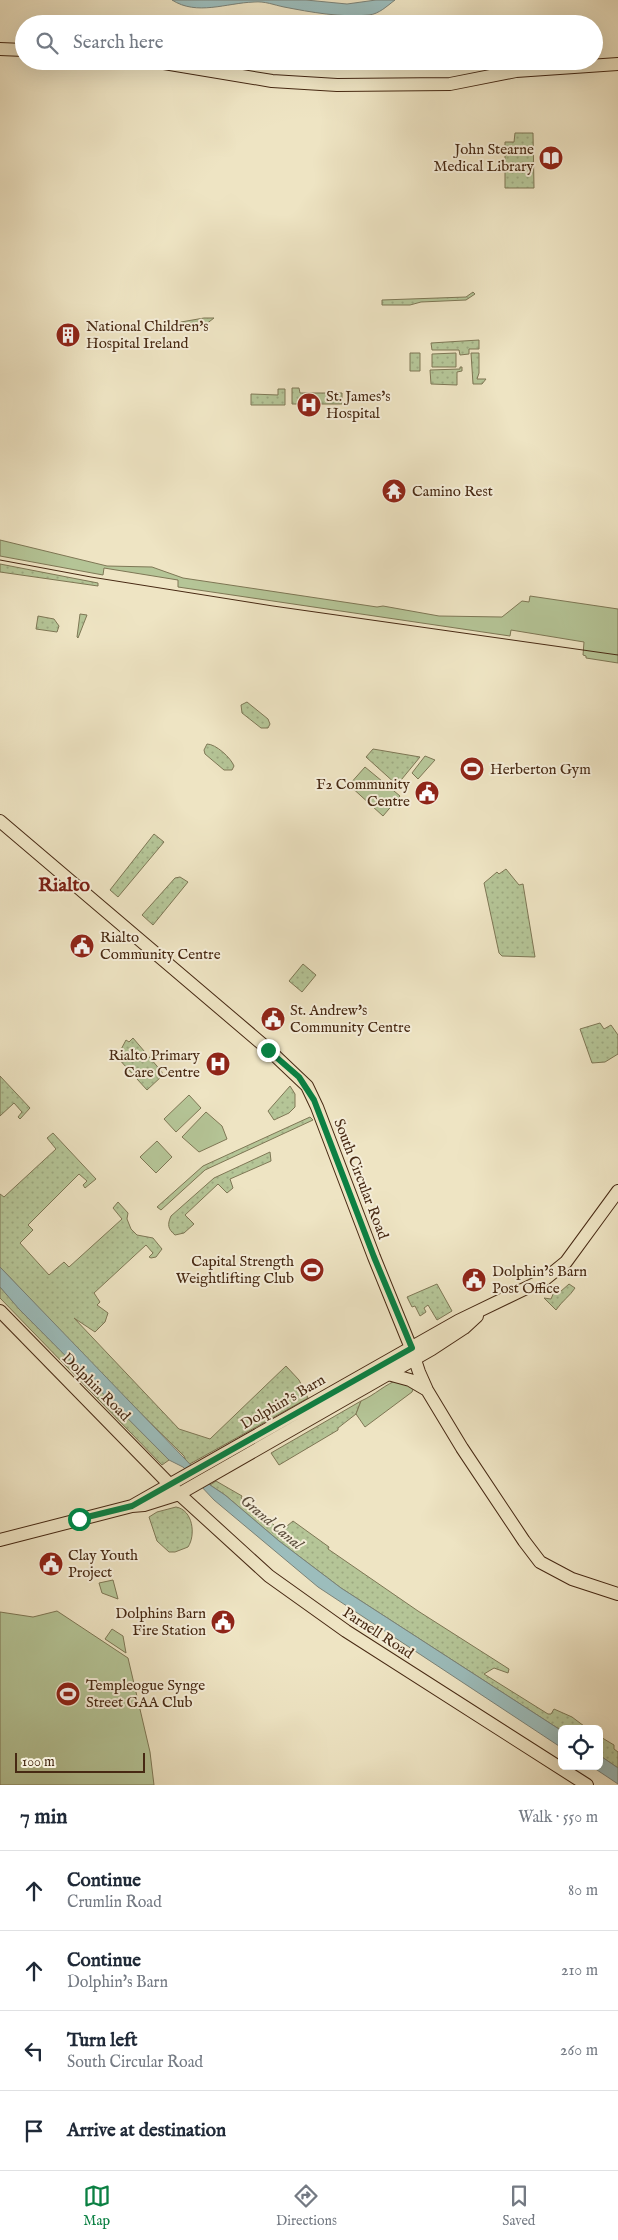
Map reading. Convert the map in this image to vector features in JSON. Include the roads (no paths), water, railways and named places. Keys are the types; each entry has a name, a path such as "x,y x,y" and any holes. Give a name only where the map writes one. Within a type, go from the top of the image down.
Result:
{"main road":[{"path":"0,49 15,50"},
{"path":"603,65 618,64"},
{"path":"206,70 303,84 450,84 469,79 531,70"},
{"name":"South Circular Road","path":"0,821 268,1050 306,1086 317,1106 426,1390 462,1448 536,1558 572,1579 618,1594"},
{"path":"413,1353 486,1307 545,1278 566,1262 618,1191"},
{"name":"Dolphin Road","path":"0,1311 179,1487"},
{"name":"Dolphin's Barn","path":"209,1470 388,1374 413,1353"},
{"name":"Dolphin's Barn","path":"0,1540 132,1506 179,1487 413,1353"},
{"path":"388,1374 410,1380 426,1390"},
{"name":"Parnell Road","path":"179,1487 269,1576 300,1600 587,1785"}],"water":[{"path":"172,0 306,0 347,4 376,0 395,0 383,9 369,15 315,13 258,2 202,8 182,5"},
{"path":"0,1267 210,1485 341,1588 558,1728 558,1745 318,1587 214,1500 183,1467 169,1460 19,1309 0,1287"},
{"path":"603,1758 618,1768 618,1784 597,1770 603,1770"}],"tram line":[{"path":"0,560 91,577 273,606 618,655"}],"place":[{"name":"John Stearne Medical Library","path":"551,158"},
{"name":"National Children's Hospital Ireland","path":"68,335"},
{"name":"St. James's Hospital","path":"309,405"},
{"name":"Camino Rest","path":"394,491"},
{"name":"Herberton Gym","path":"472,769"},
{"name":"F2 Community Centre","path":"427,793"},
{"name":"Rialto Community Centre","path":"82,946"},
{"name":"St. Andrew's Community Centre","path":"273,1019"},
{"name":"Rialto Primary Care Centre","path":"218,1064"},
{"name":"Capital Strength Weightlifting Club","path":"312,1270"},
{"name":"Dolphin’s Barn Post Office","path":"474,1280"},
{"name":"Clay Youth Project","path":"51,1564"},
{"name":"Dolphins Barn Fire Station","path":"223,1622"},
{"name":"Templeogue Synge Street GAA Club","path":"68,1694"}],"district":[{"name":"Rialto","path":"64,885"}],"water label":[{"name":"Grand Canal","path":"271,1523"}]}
